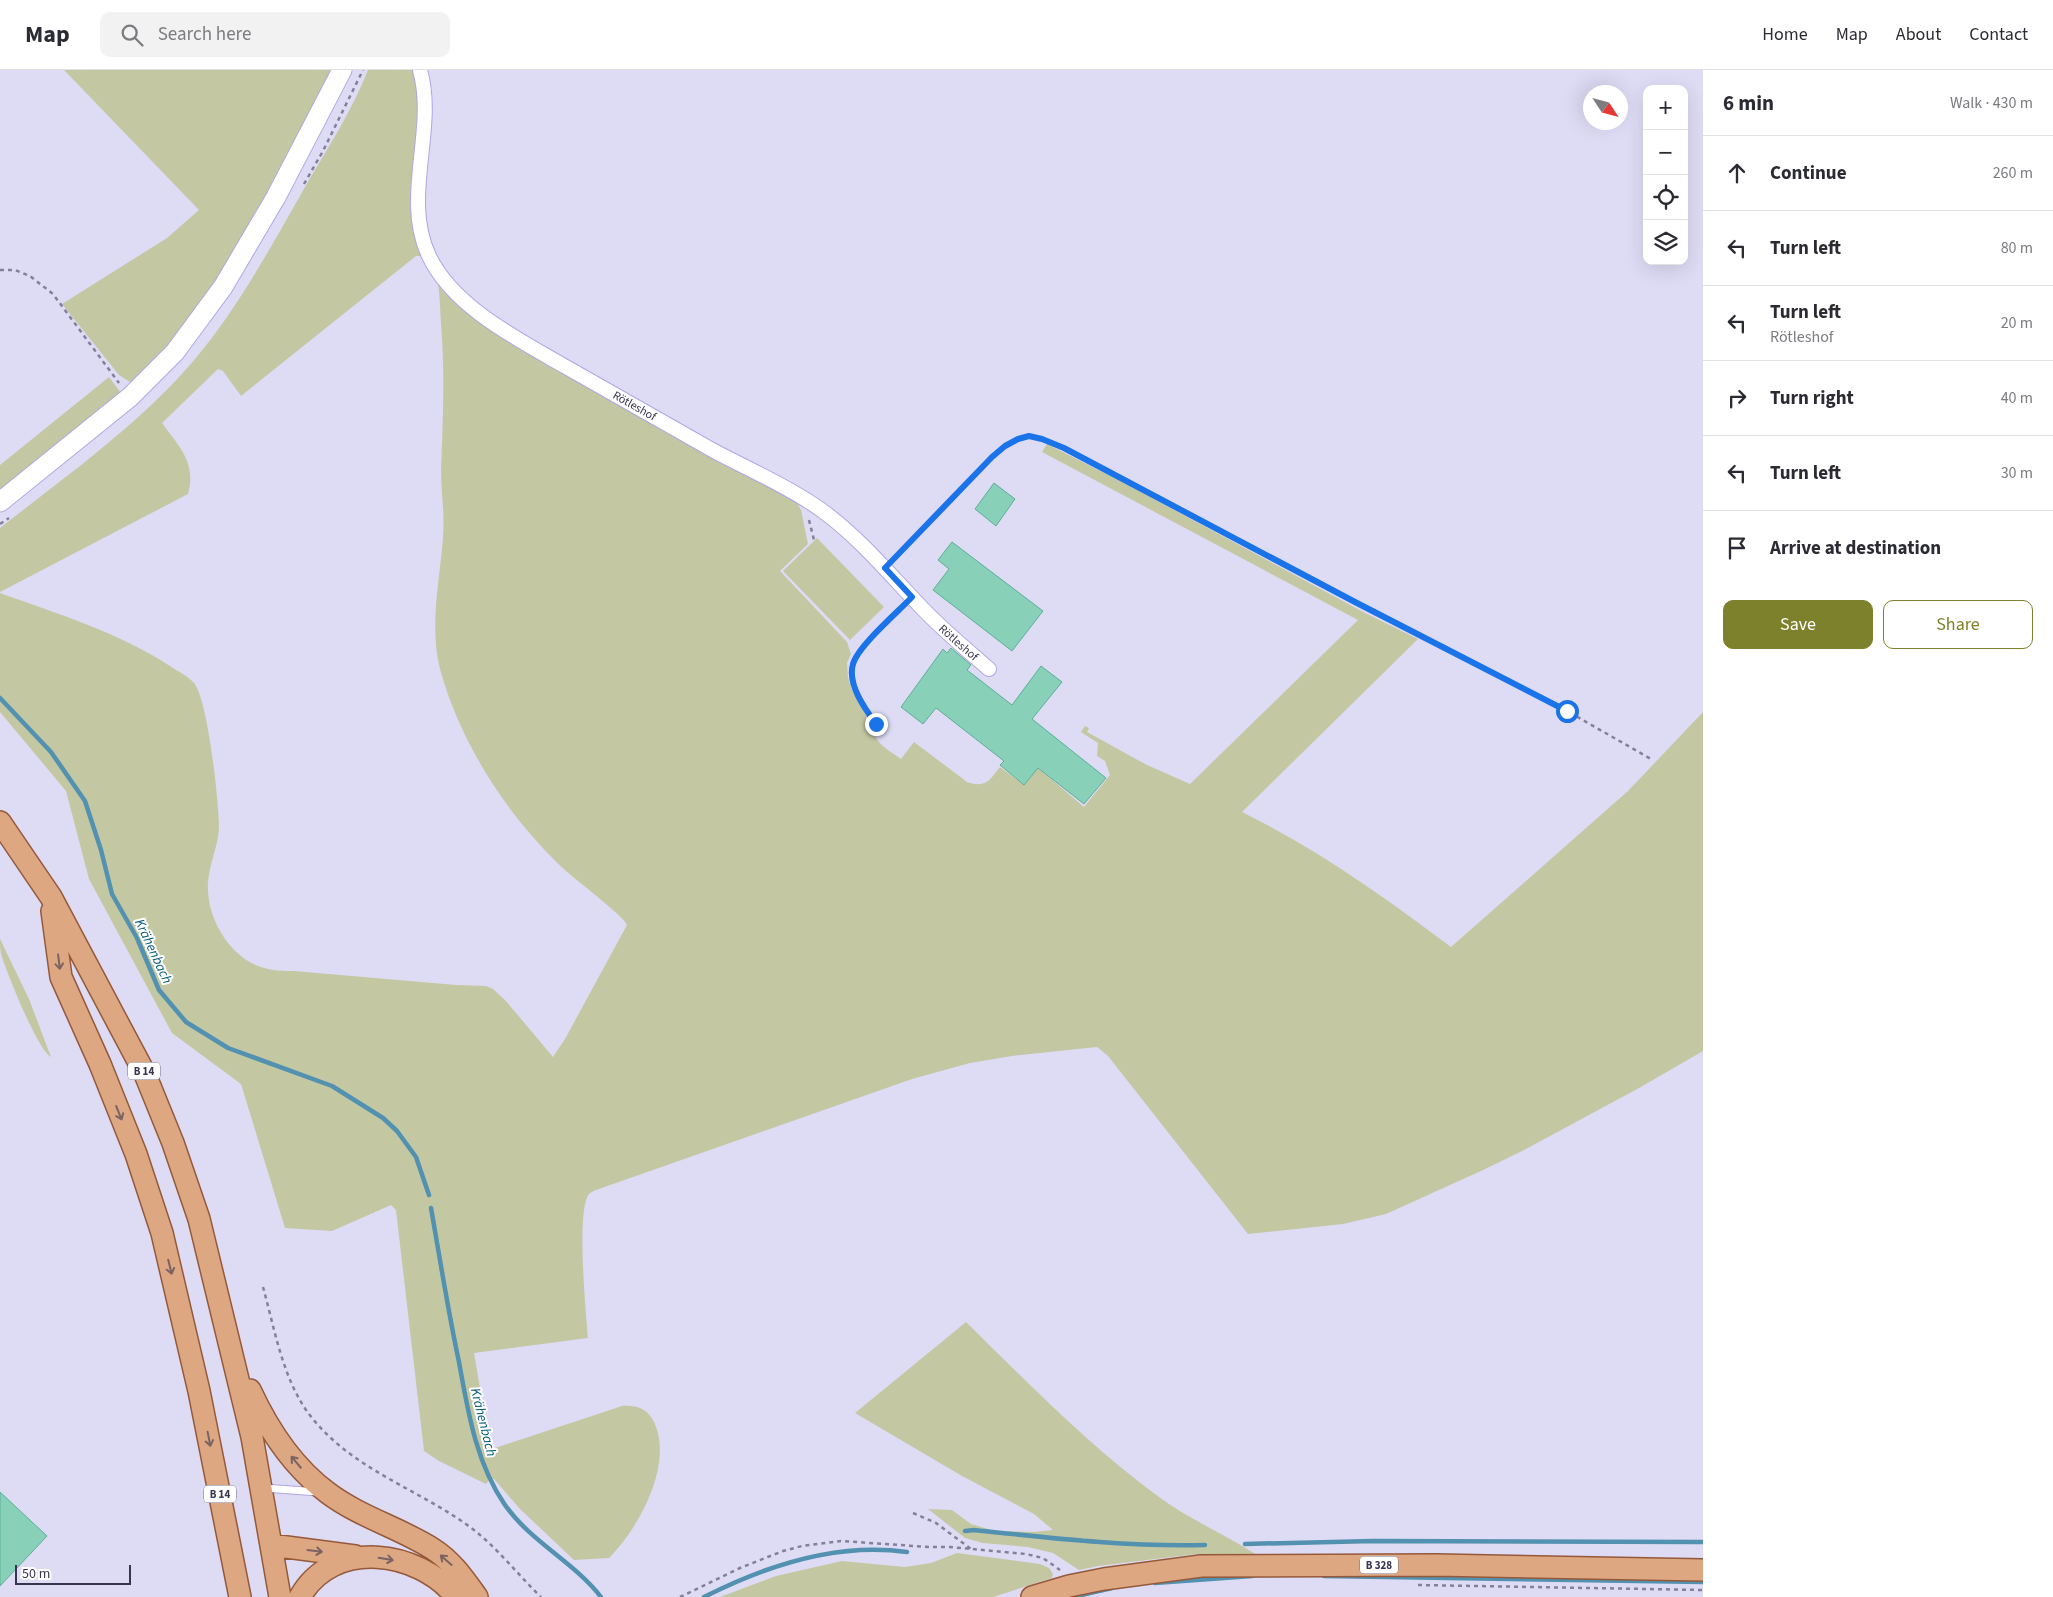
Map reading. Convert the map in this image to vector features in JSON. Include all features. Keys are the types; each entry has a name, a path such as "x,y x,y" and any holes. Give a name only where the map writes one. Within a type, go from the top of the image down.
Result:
{"main road":[{"name":"B 14","path":"0,822 50,897 145,1074 170,1134 199,1219 230,1344"},
{"name":"B 14","path":"50,897 61,977 100,1064 132,1145 162,1234 199,1391 240,1597"},
{"path":"230,1344 252,1437 280,1597"},
{"path":"230,1344 260,1411 279,1442 302,1469 328,1493 434,1550 459,1571 477,1597"},
{"path":"271,1545 392,1560 430,1572 448,1586 456,1597"},
{"path":"300,1597 317,1575 334,1565 360,1556"},
{"name":"B 328","path":"1032,1597 1069,1586 1159,1570 1232,1565 1436,1565 1703,1570"}],"street":[{"path":"0,502 130,398 175,352 223,288 276,197 339,80 342,70"},
{"name":"Rötleshof","path":"420,70 425,109 418,183 420,218 428,254 444,281 473,307 515,338 650,416 765,476 820,509 885,568 950,636 989,669"}],"lane":[{"path":"261,1488 328,1493"}],"path":[{"path":"0,270 15,270 30,276 53,294 130,398"},
{"path":"885,568 981,468 1005,446 1029,436 1042,439 1064,448 1136,485 1355,602 1567,711 1651,758"},
{"path":"876,724 855,687 852,664 858,653 912,597"},
{"path":"263,1286 283,1359 294,1389 311,1417 356,1460 441,1508 472,1528 541,1597"},
{"path":"913,1513 936,1523 972,1550"},
{"path":"680,1597 783,1551 841,1541 879,1542 929,1547 950,1546 972,1550 1026,1554 1043,1558 1066,1575 1069,1586"},
{"path":"1414,1585 1703,1590"}],"green space":[{"path":"64,70 337,70 322,103 195,319 133,384 119,375 62,304 167,238 199,210"},
{"path":"368,70 417,70 424,256 416,256 241,396 223,371 218,369 162,423 180,447 188,464 190,483 188,494 0,592 0,528 70,474 138,417 180,376 198,355 232,309 263,261 347,115"},
{"path":"437,278 444,287 442,289 445,294 448,291 557,369 669,433 795,499 801,510 808,544 780,571 847,642 851,654 847,663 848,677 852,690 866,716 867,726 881,744 901,759 914,742 967,782 983,784 1000,767 1024,785 1038,768 1084,807 1110,775 1105,761 1097,756 1098,743 1081,732 1085,726 1089,728 1087,732 1145,764 1190,784 1358,620 1042,452 1047,444 1126,484 1365,613 1418,639 1242,812 1324,858 1451,947 1628,791 1703,712 1703,1051 1639,1088 1483,1170 1386,1214 1343,1224 1248,1234 1108,1056 1097,1047 1012,1056 970,1063 912,1079 595,1190 589,1194 585,1204 582,1240 588,1338 474,1353 492,1449 622,1406 641,1408 648,1413 654,1422 659,1439 660,1457 650,1495 642,1513 632,1530 609,1558 574,1560 520,1509 494,1479 489,1480 486,1484 439,1461 424,1451 396,1210 391,1205 332,1231 285,1228 241,1084 172,1033 89,879 66,791 0,712 0,593 109,633 170,666 194,683 204,709 215,776 219,828 209,876 208,896 215,921 229,944 249,962 273,970 486,986 493,989 506,1001 553,1057 565,1039 627,925 625,921 566,871 545,850 506,803 489,778 460,725 440,669 435,636 435,620 443,528 441,470 443,378 440,300"},
{"path":"109,377 121,393 0,494 0,465"},
{"path":"817,538 884,607 850,640 783,571"},
{"path":"0,939 29,999 51,1057 38,1040 23,1010 1,954"},
{"path":"966,1322 1059,1413 1133,1477 1171,1505 1257,1555 1196,1554 1079,1570 1053,1553 1028,1547 983,1543 965,1538 928,1509 952,1510 971,1524 995,1531 1033,1532 1053,1530 1034,1514 962,1476 855,1413"},
{"path":"957,1553 1040,1564 1049,1568 1053,1574 1052,1578 993,1597 720,1597 776,1576 842,1561 905,1567 931,1563"}],"building":[{"path":"994,483 1015,499 996,526 975,509"},
{"path":"952,542 1043,611 1012,651 933,590 949,569 938,560"},
{"path":"951,648 971,665 967,670 1012,705 1041,666 1062,682 1032,719 1106,778 1084,804 1038,768 1024,785 1000,765 1004,761 936,708 923,724 901,707 943,649 947,653"},
{"path":"0,1492 47,1536 0,1586"}],"waterway":[{"name":"Krähenbach","path":"0,698 51,752 85,801 101,850 112,894 137,938 159,990 186,1022 228,1048 332,1086 383,1118 397,1131 416,1157 429,1195"},
{"name":"Krähenbach","path":"431,1208 466,1400 474,1436 487,1472 495,1489 515,1518 578,1573 601,1597"},
{"path":"965,1531 974,1530 1060,1539 1147,1545 1205,1545"},
{"path":"1245,1544 1373,1541 1703,1542"},
{"path":"704,1597 752,1575 802,1559 855,1550 907,1552"},
{"path":"1155,1583 1252,1576"},
{"path":"1324,1576 1703,1582"},
{"path":"1073,1597 1112,1588"}],"route":[{"path":"876,724 861,701 855,687 852,664 858,653 912,597 885,568 992,457 1005,446 1029,436 1064,448 1355,602 1567,711"}]}
